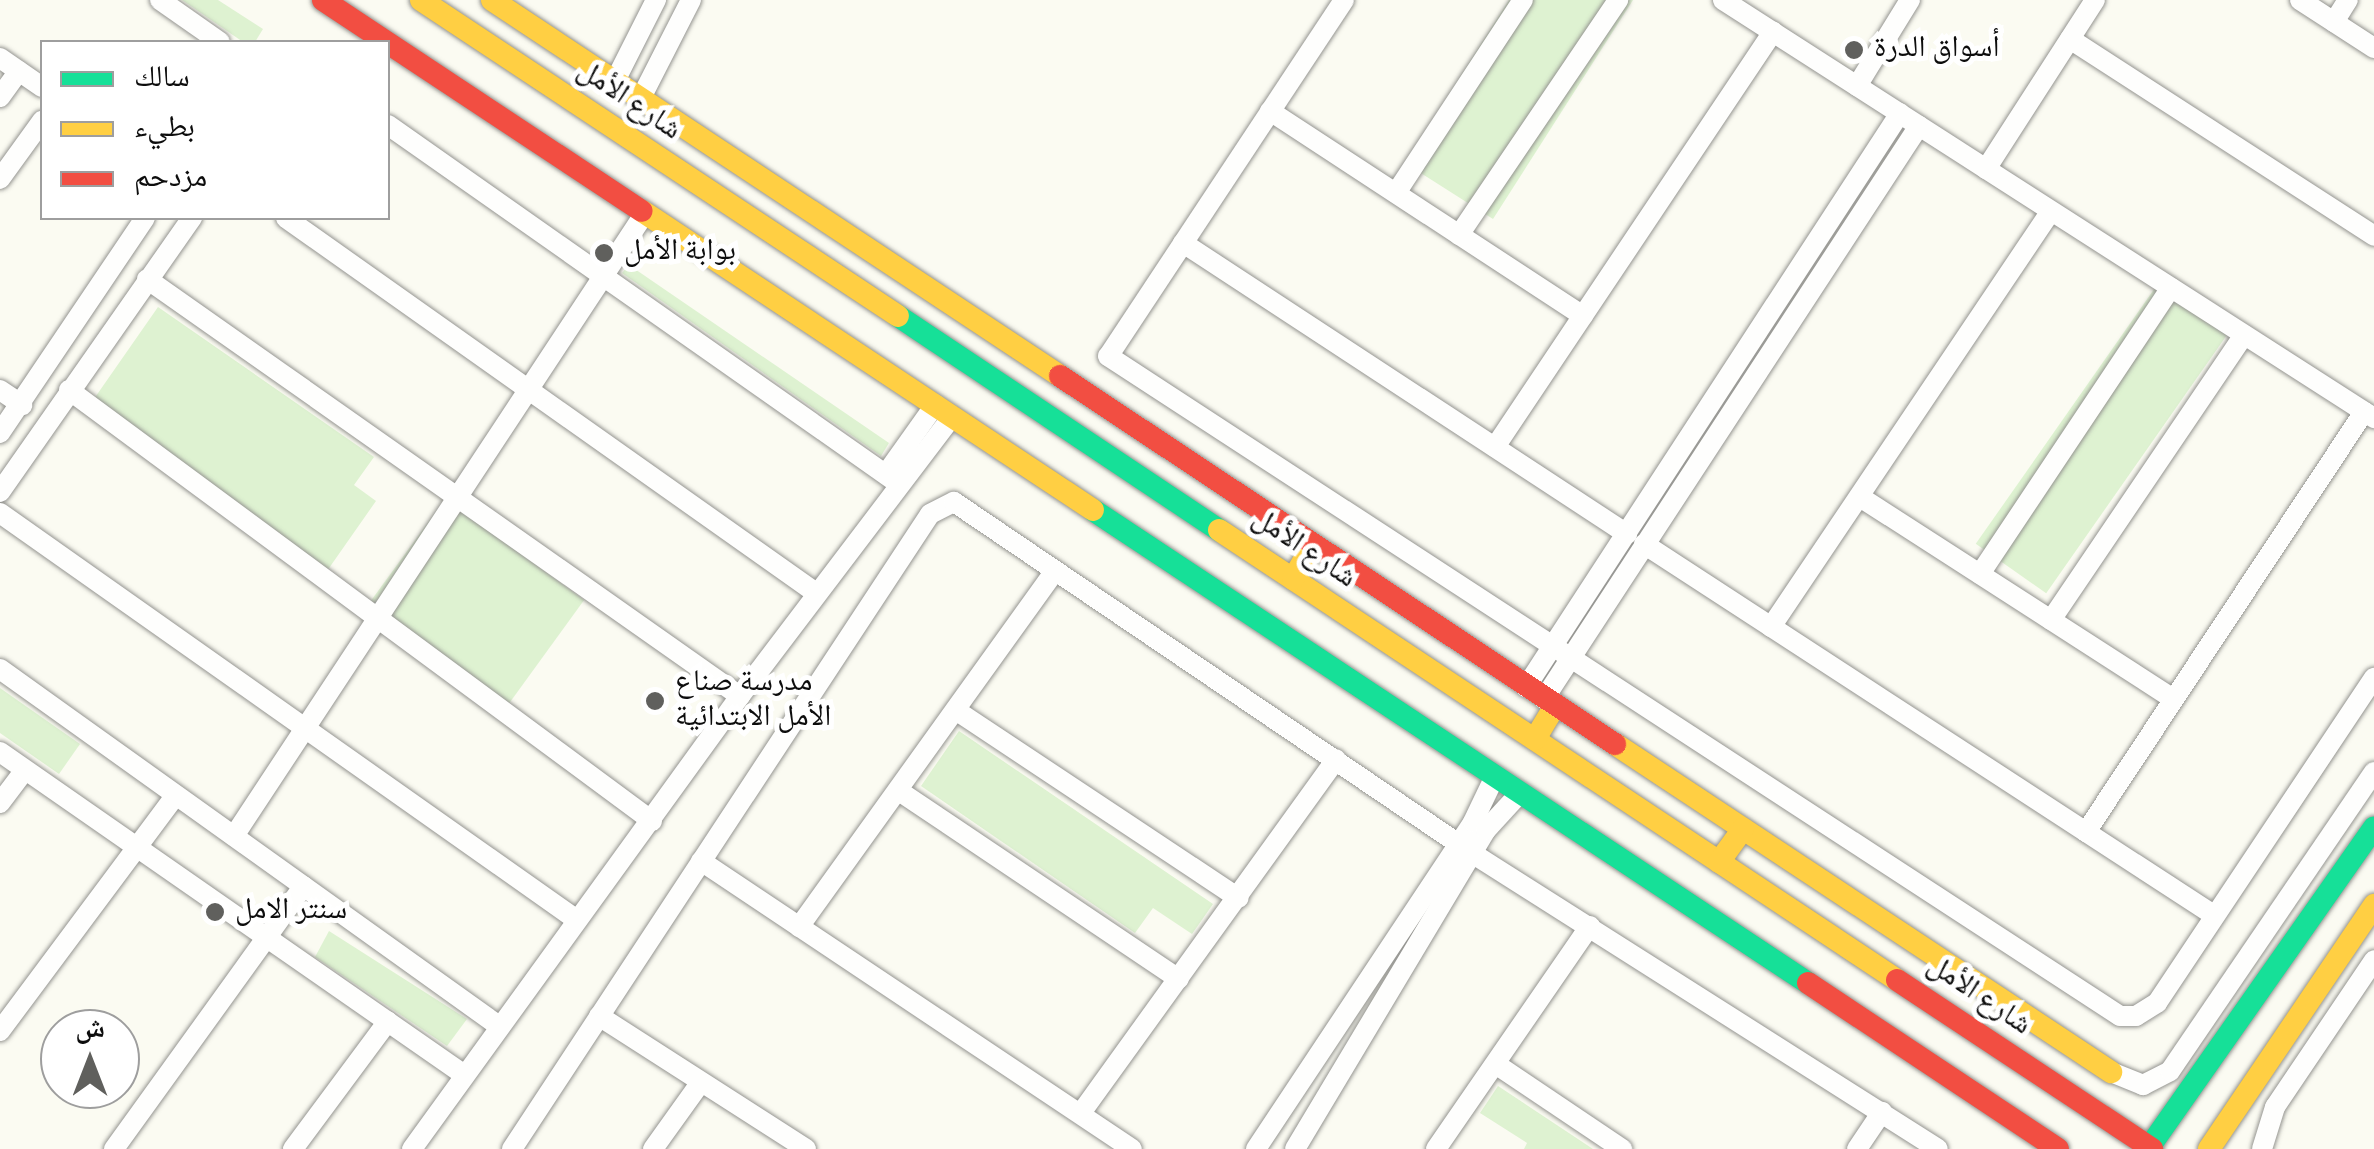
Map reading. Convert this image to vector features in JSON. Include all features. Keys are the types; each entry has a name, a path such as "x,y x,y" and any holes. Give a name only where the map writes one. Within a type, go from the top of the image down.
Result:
{"main road":[{"name":"شارع الأمل","path":"323,0 383,40"},
{"name":"شارع الأمل","path":"420,0 1158,521 1520,793 2058,1149"},
{"path":"494,0 1312,546 2111,1072"},
{"name":"شارع الأمل","path":"390,44 944,411 1158,521 1293,579 2150,1148"},
{"path":"1293,579 1312,546"},
{"path":"1535,740 1542,697"},
{"path":"2150,1148 2374,828"},
{"path":"1719,862 1743,829"},
{"path":"2209,1149 2374,904"}],"street":[{"path":"160,0 217,40"},
{"path":"615,81 656,0"},
{"path":"640,98 691,0"},
{"path":"1344,0 1108,356 2112,1014 2128,1017 2151,1009 2374,678"},
{"path":"1396,194 1523,0"},
{"path":"1459,235 1618,0"},
{"path":"1723,0 2369,415 2086,832"},
{"path":"1856,86 1910,0"},
{"path":"1986,169 2095,0"},
{"path":"2300,0 2374,48"},
{"path":"2334,22 2348,0"},
{"path":"1495,447 1773,32"},
{"path":"2070,38 2374,236"},
{"path":"0,58 40,85"},
{"path":"0,98 20,71"},
{"path":"1270,111 1583,316"},
{"path":"1636,539 1900,114"},
{"path":"0,180 40,124"},
{"path":"390,126 602,279 892,479"},
{"path":"1542,697 1561,653 1636,539 1919,126"},
{"path":"1771,627 2051,210"},
{"path":"234,836 645,213"},
{"path":"0,433 144,220"},
{"path":"0,492 190,220"},
{"path":"289,220 816,592"},
{"path":"1183,243 2215,916"},
{"path":"147,278 740,696"},
{"path":"1980,574 2172,288"},
{"path":"2052,620 2244,335"},
{"path":"0,390 22,405"},
{"path":"70,390 652,821"},
{"path":"412,1149 944,411"},
{"path":"1860,497 2174,699"},
{"path":"512,1149 938,506 961,505 1475,855 1938,1149"},
{"path":"0,513 578,920"},
{"path":"799,927 1055,571"},
{"path":"0,669 499,1026"},
{"path":"957,711 1238,898"},
{"path":"0,752 463,1074"},
{"path":"1082,1113 1336,759"},
{"path":"0,803 25,770"},
{"path":"2111,1072 2143,1085 2170,1071 2374,772"},
{"path":"1256,1149 1496,776"},
{"path":"900,791 1179,980"},
{"path":"1295,1149 1475,855 1486,830 1505,815 1520,793"},
{"path":"0,1031 176,794"},
{"path":"701,861 1132,1149"},
{"path":"114,1149 304,886"},
{"path":"1440,1148 1590,926"},
{"path":"2262,1149 2275,1107 2374,960"},
{"path":"599,1016 806,1149"},
{"path":"293,1149 388,1021"},
{"path":"1497,1065 1622,1149"},
{"path":"653,1149 701,1082"},
{"path":"1857,1149 1882,1112"}],"green space":[{"path":"182,0 218,0 263,29 256,40 240,40"},
{"path":"1509,0 1633,0 1493,219 1405,163"},
{"path":"629,265 889,443 881,456 622,273"},
{"path":"2157,285 2227,334 2046,593 1976,544"},
{"path":"158,307 374,457 354,485 376,501 327,571 89,406"},
{"path":"445,499 584,600 508,704 369,603"},
{"path":"0,688 80,744 59,774 0,733"},
{"path":"959,731 1213,904 1192,934 1153,908 1135,933 921,786"},
{"path":"329,931 467,1019 447,1046 315,957"},
{"path":"1498,1086 1593,1149 1524,1149 1527,1143 1480,1113"}],"traffic: fast":[{"path":"898,316 1219,530"},
{"path":"1093,510 1808,983"},
{"path":"2148,1149 2374,827"}],"traffic: slow":[{"path":"421,0 898,316"},
{"path":"492,0 1060,376"},
{"path":"642,211 1093,510"},
{"path":"1219,530 1897,980"},
{"path":"1293,579 1312,546"},
{"path":"1535,739 1555,706"},
{"path":"1615,744 2111,1072"},
{"path":"1719,862 1743,829"},
{"path":"2209,1149 2374,905"}],"traffic: jam":[{"path":"323,0 383,40"},
{"path":"390,44 642,211"},
{"path":"1060,376 1615,744"},
{"path":"1897,980 2152,1149"},
{"path":"1808,983 2058,1149"}],"place":[{"name":"أسواق الدرة","path":"1854,50"},
{"name":"بوابة الأمل","path":"604,253"},
{"name":"مدرسة صناع الأمل الابتدائية","path":"655,701"},
{"name":"سنتر الامل","path":"215,912"}]}
